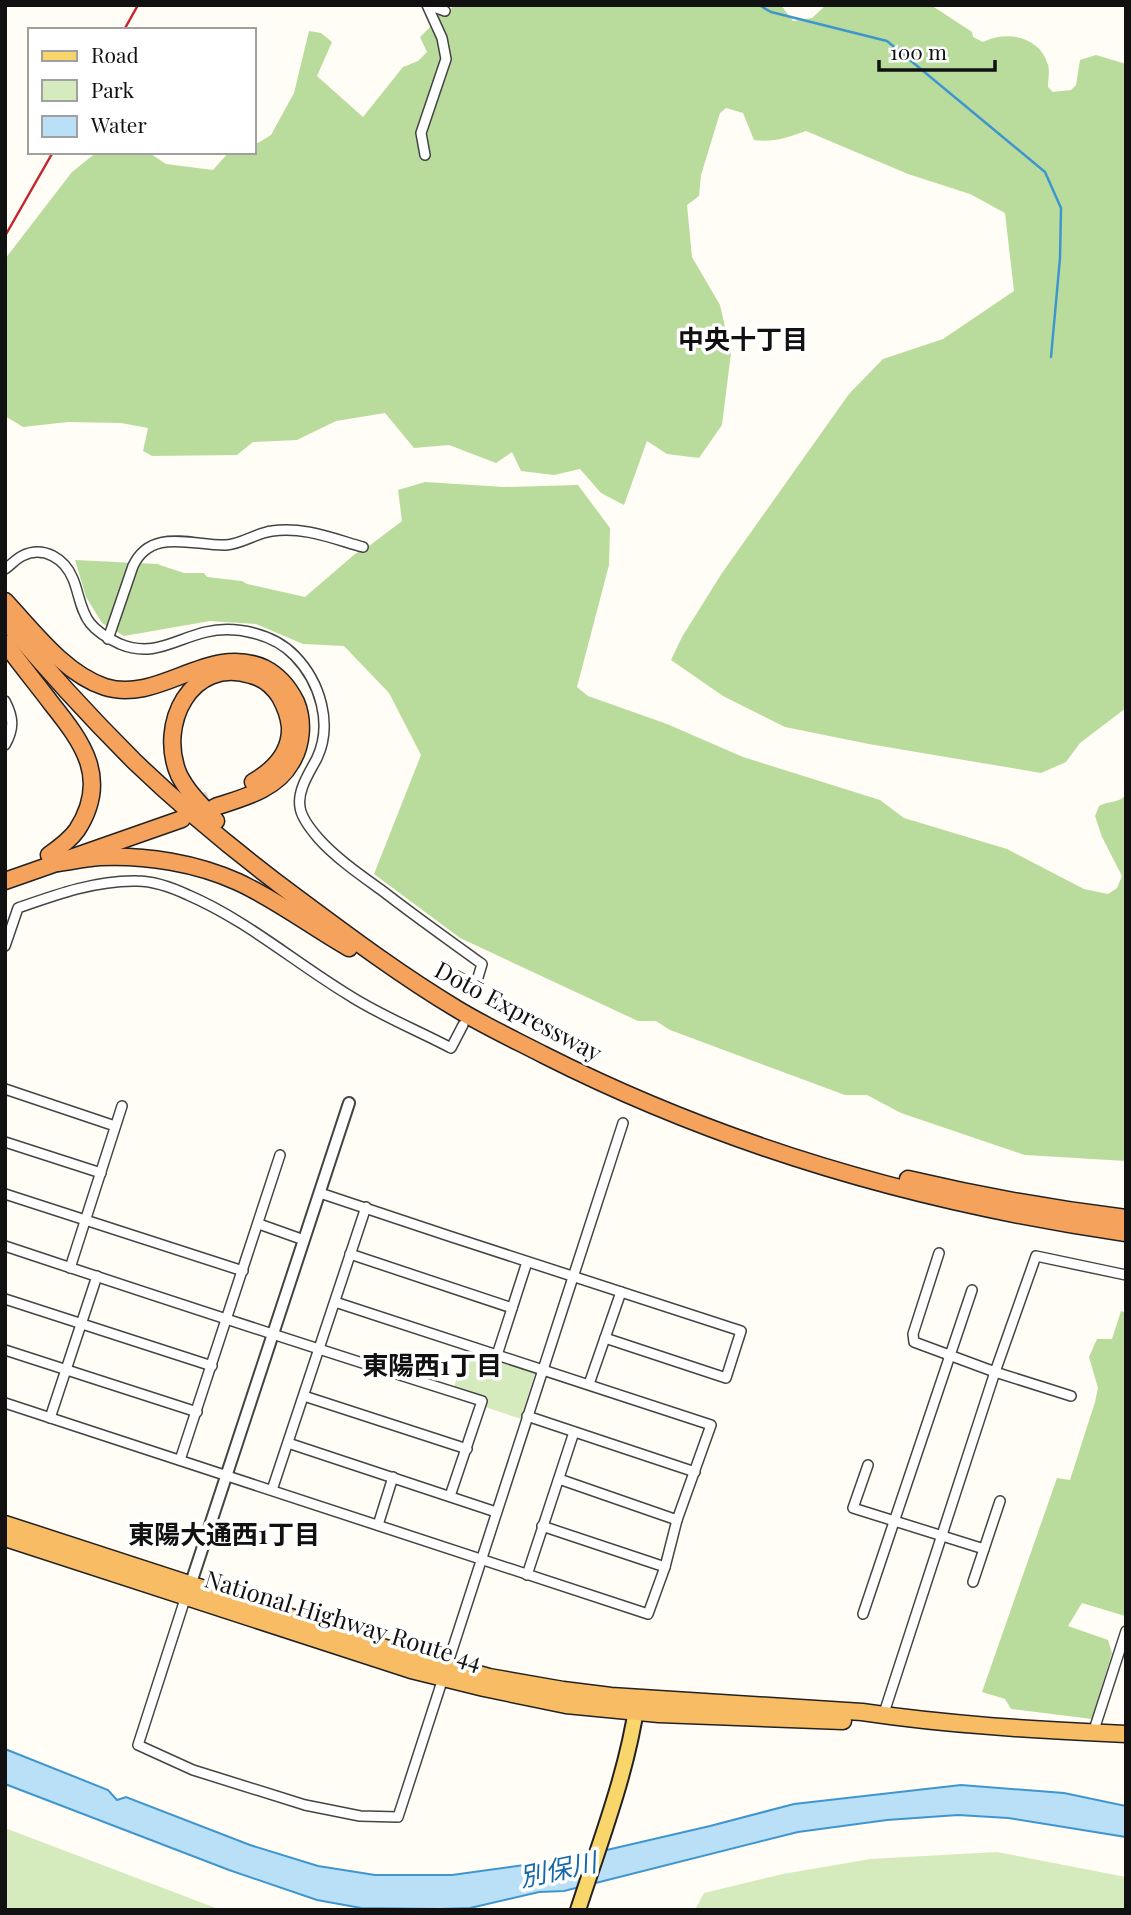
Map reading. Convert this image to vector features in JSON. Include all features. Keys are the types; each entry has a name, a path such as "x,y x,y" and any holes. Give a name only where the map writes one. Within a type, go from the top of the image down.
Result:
{"highway":[{"path":"5,601 72,670 96,684 110,688 145,688 205,666 224,662 240,661 269,670 288,689 299,712 300,736 293,760 286,772 273,783 249,795 195,809 53,859 5,881"},
{"name":"Dōtō Expressway","path":"5,611 104,720 195,809 275,881 402,974 458,1010 590,1077 692,1122 753,1144 880,1183 960,1203 1038,1220 1126,1233"},
{"name":"Dōtō Expressway","path":"5,620 136,763 338,920 416,975 521,1036 641,1093 755,1136 883,1174 963,1192 1126,1218"},
{"path":"5,643 70,726 88,759 92,786 90,802 76,831 53,859"},
{"path":"195,809 248,785 267,774 277,764 288,745 290,724 284,704 277,691 253,675 238,671 209,677 197,684 180,705 174,719 171,748 180,777 188,791 227,832"},
{"path":"5,871 53,859 123,857 173,862 198,868 238,882 347,947 402,974"},
{"name":"National Highway Route 44","path":"5,1524 188,1590"},
{"name":"National Highway Route 44","path":"5,1538 188,1590 444,1672 566,1705 637,1705 726,1717 869,1721 883,1716 1126,1734"}],"main road":[{"path":"578,1910 609,1816 637,1705"}],"street":[{"path":"427,5 445,11"},
{"path":"425,155 421,133 446,59 442,38 427,5"},
{"path":"108,639 137,557 149,548 172,540 228,545 271,531 285,530 305,532 363,547"},
{"path":"5,569 22,556 36,552 55,556 66,565 82,608 91,623 108,639 128,647 159,648 208,631 231,630 274,640 293,654 308,671 324,714 324,733 319,754 300,793 300,808 306,821 318,838 357,872 482,964 472,994"},
{"path":"5,701 13,722 5,745"},
{"path":"5,912 104,883 139,881 173,889 213,906 264,936 348,995 451,1048 463,1025"},
{"path":"5,946 18,908"},
{"path":"5,1089 116,1126"},
{"path":"349,1103 138,1745 193,1770 236,1784 305,1805 360,1816 398,1817 623,1123"},
{"path":"70,1268 122,1106"},
{"path":"5,1142 101,1173"},
{"path":"180,1460 280,1155"},
{"path":"320,1193 741,1331 726,1378 605,1338"},
{"path":"5,1194 243,1271"},
{"path":"272,1490 366,1208"},
{"path":"259,1224 304,1240"},
{"path":"5,1246 482,1401 450,1496"},
{"path":"939,1253 913,1334 914,1342 1071,1396"},
{"path":"349,1254 512,1308"},
{"path":"883,1716 995,1372 1036,1256 1126,1275"},
{"path":"497,1355 527,1262"},
{"path":"50,1418 97,1276"},
{"path":"863,1614 972,1290"},
{"path":"589,1384 621,1292"},
{"path":"5,1299 212,1366"},
{"path":"5,1403 648,1615 711,1425 335,1302"},
{"path":"5,1350 197,1412"},
{"path":"304,1396 467,1449"},
{"path":"527,1416 695,1472"},
{"path":"527,1575 574,1432"},
{"path":"288,1443 496,1512"},
{"path":"868,1465 853,1508 984,1549"},
{"path":"378,1525 393,1477"},
{"path":"559,1479 677,1521"},
{"path":"973,1582 1000,1501"},
{"path":"542,1526 665,1567"},
{"path":"1093,1733 1126,1631"}],"green space":[{"path":"453,5 781,5 793,21 812,18 826,5 931,5 983,42 1012,36 1038,47 1049,67 1048,87 1053,92 1071,90 1076,85 1080,60 1096,55 1126,64 1126,708 1080,743 1066,762 1041,773 785,727 723,696 671,660 682,637 722,573 849,394 883,359 943,339 1014,291 1005,213 970,194 908,174 806,131 774,140 754,140 743,113 726,108 720,113 701,175 699,196 687,205 692,257 720,305 731,353 722,425 699,458 667,454 647,441 624,505 601,493 580,469 554,475 521,471 512,452 496,463 449,445 414,448 385,413 336,421 297,440 253,442 237,455 152,456 143,451 148,428 121,423 68,422 23,427 5,416 5,259 72,172 94,154 151,154 166,164 213,170 227,154 256,154 256,142 271,135 294,93 309,31 321,33 332,42 317,76 363,117 403,67 418,61 427,52 420,37 434,23 434,10 448,15"},
{"path":"425,482 504,487 578,485 610,528 609,565 577,687 588,696 667,724 743,757 880,800 904,818 1007,849 1084,889 1108,894 1117,888 1122,876 1102,837 1095,816 1099,806 1126,795 1126,1161 1025,1155 901,1113 867,1095 845,1095 670,1030 656,1021 638,1021 460,938 374,874 421,755 389,693 344,646 303,644 256,624 210,621 124,636 102,623 86,597 75,560 157,564 184,573 204,573 207,577 242,581 305,597 355,554 402,521 398,490"},
{"path":"1121,1311 1126,1313 1126,1613 1125,1616 1082,1603 1068,1626 1108,1640 1112,1653 1092,1719 1011,1709 1005,1699 982,1692 1057,1478 1070,1480 1095,1402 1098,1388 1089,1357 1097,1339 1112,1339"},
{"path":"466,1351 535,1373 521,1419 485,1407 488,1398 454,1387"},
{"path":"5,1828 221,1910 5,1910"},
{"path":"997,1852 1126,1877 1126,1910 687,1910 696,1908 704,1893 783,1874 870,1859"}],"water":[{"name":"別保川","path":"5,1749 108,1790 117,1800 126,1797 250,1845 318,1866 375,1875 452,1875 568,1859 794,1804 961,1785 1064,1793 1126,1806 1126,1837 1008,1818 958,1815 887,1820 798,1832 564,1891 539,1892 470,1908 361,1908 317,1900 229,1870 5,1784"}],"waterway":[{"path":"759,5 771,12 887,41 1045,172 1061,208 1060,258 1051,357"}],"tunnel":[{"path":"175,811 209,799"}],"railway":[{"path":"125,28 138,5"},
{"path":"5,236 52,154"}],"district":[{"name":"中央十丁目","path":"743,340"},
{"name":"東陽西1丁目","path":"432,1366"},
{"name":"東陽大通西1丁目","path":"224,1535"}]}
